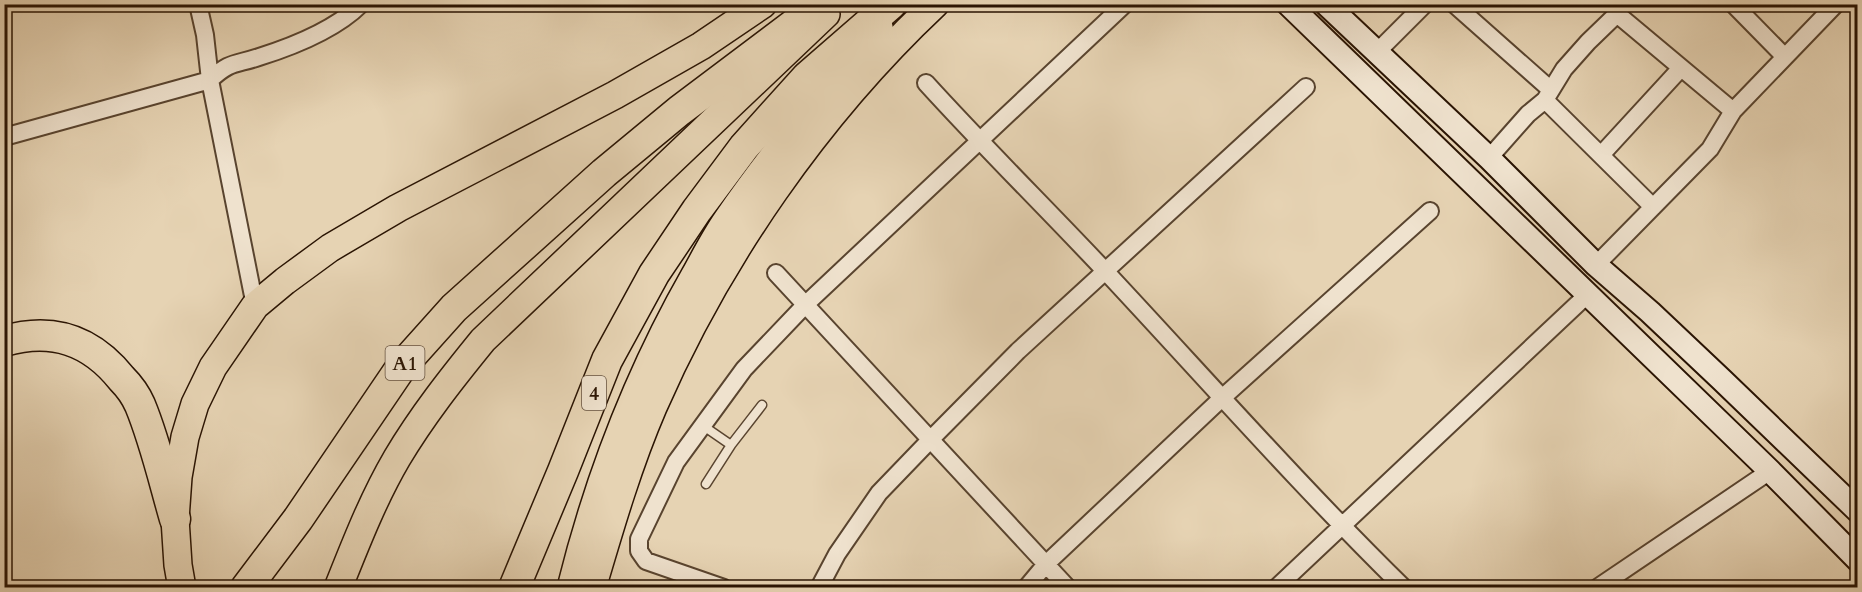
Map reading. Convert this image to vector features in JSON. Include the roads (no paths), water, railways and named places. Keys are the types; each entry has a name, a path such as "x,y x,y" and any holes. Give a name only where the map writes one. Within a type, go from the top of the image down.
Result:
{"highway":[{"path":"180,576 175,519 184,437 195,404 213,367 255,306 330,248 398,208 701,46 763,4"},
{"name":"A1","path":"246,588 298,519 402,366 454,308 604,173 679,111 821,4"},
{"path":"338,588 368,513 397,458 434,401 483,340 835,4"},
{"name":"4","path":"514,588 606,360 654,274 697,210 744,147 807,77 891,4"},
{"path":"571,588 606,468 644,376 676,308 725,222 816,102 898,4"},
{"path":"592,588 614,511 653,407 686,340 741,240 781,182 842,102 904,34 935,4"},
{"path":"4,341 20,336 42,335 64,338 80,343 97,353 112,366 139,403 175,519"}],"main road":[{"path":"1288,4 1770,471 1857,560"},
{"path":"1326,4 1489,158 1596,265 1650,312 1857,511"}],"street":[{"path":"198,4 205,35 210,80 255,306"},
{"path":"4,137 210,80 231,64 259,57 316,35 355,11 361,4"},
{"path":"724,588 646,561 639,551 639,539 676,462 744,369 806,304 1125,4"},
{"path":"1377,52 1425,4"},
{"path":"1454,4 1548,95 1601,155 1653,207"},
{"path":"1733,4 1785,57"},
{"path":"1596,265 1710,149 1733,111 1836,4"},
{"path":"1489,158 1548,95 1564,69 1620,9 1682,68 1733,111"},
{"path":"1601,155 1682,68"},
{"path":"926,83 1105,272 1259,440 1404,588"},
{"path":"819,588 837,554 879,493 931,439 1018,351 1306,87"},
{"path":"1026,588 1046,564 1222,398 1430,211"},
{"path":"776,273 1068,588"},
{"path":"1276,588 1587,295"},
{"path":"1597,588 1770,471"}],"lane":[{"path":"706,484 731,445 762,405"},
{"path":"702,425 731,445"}]}
